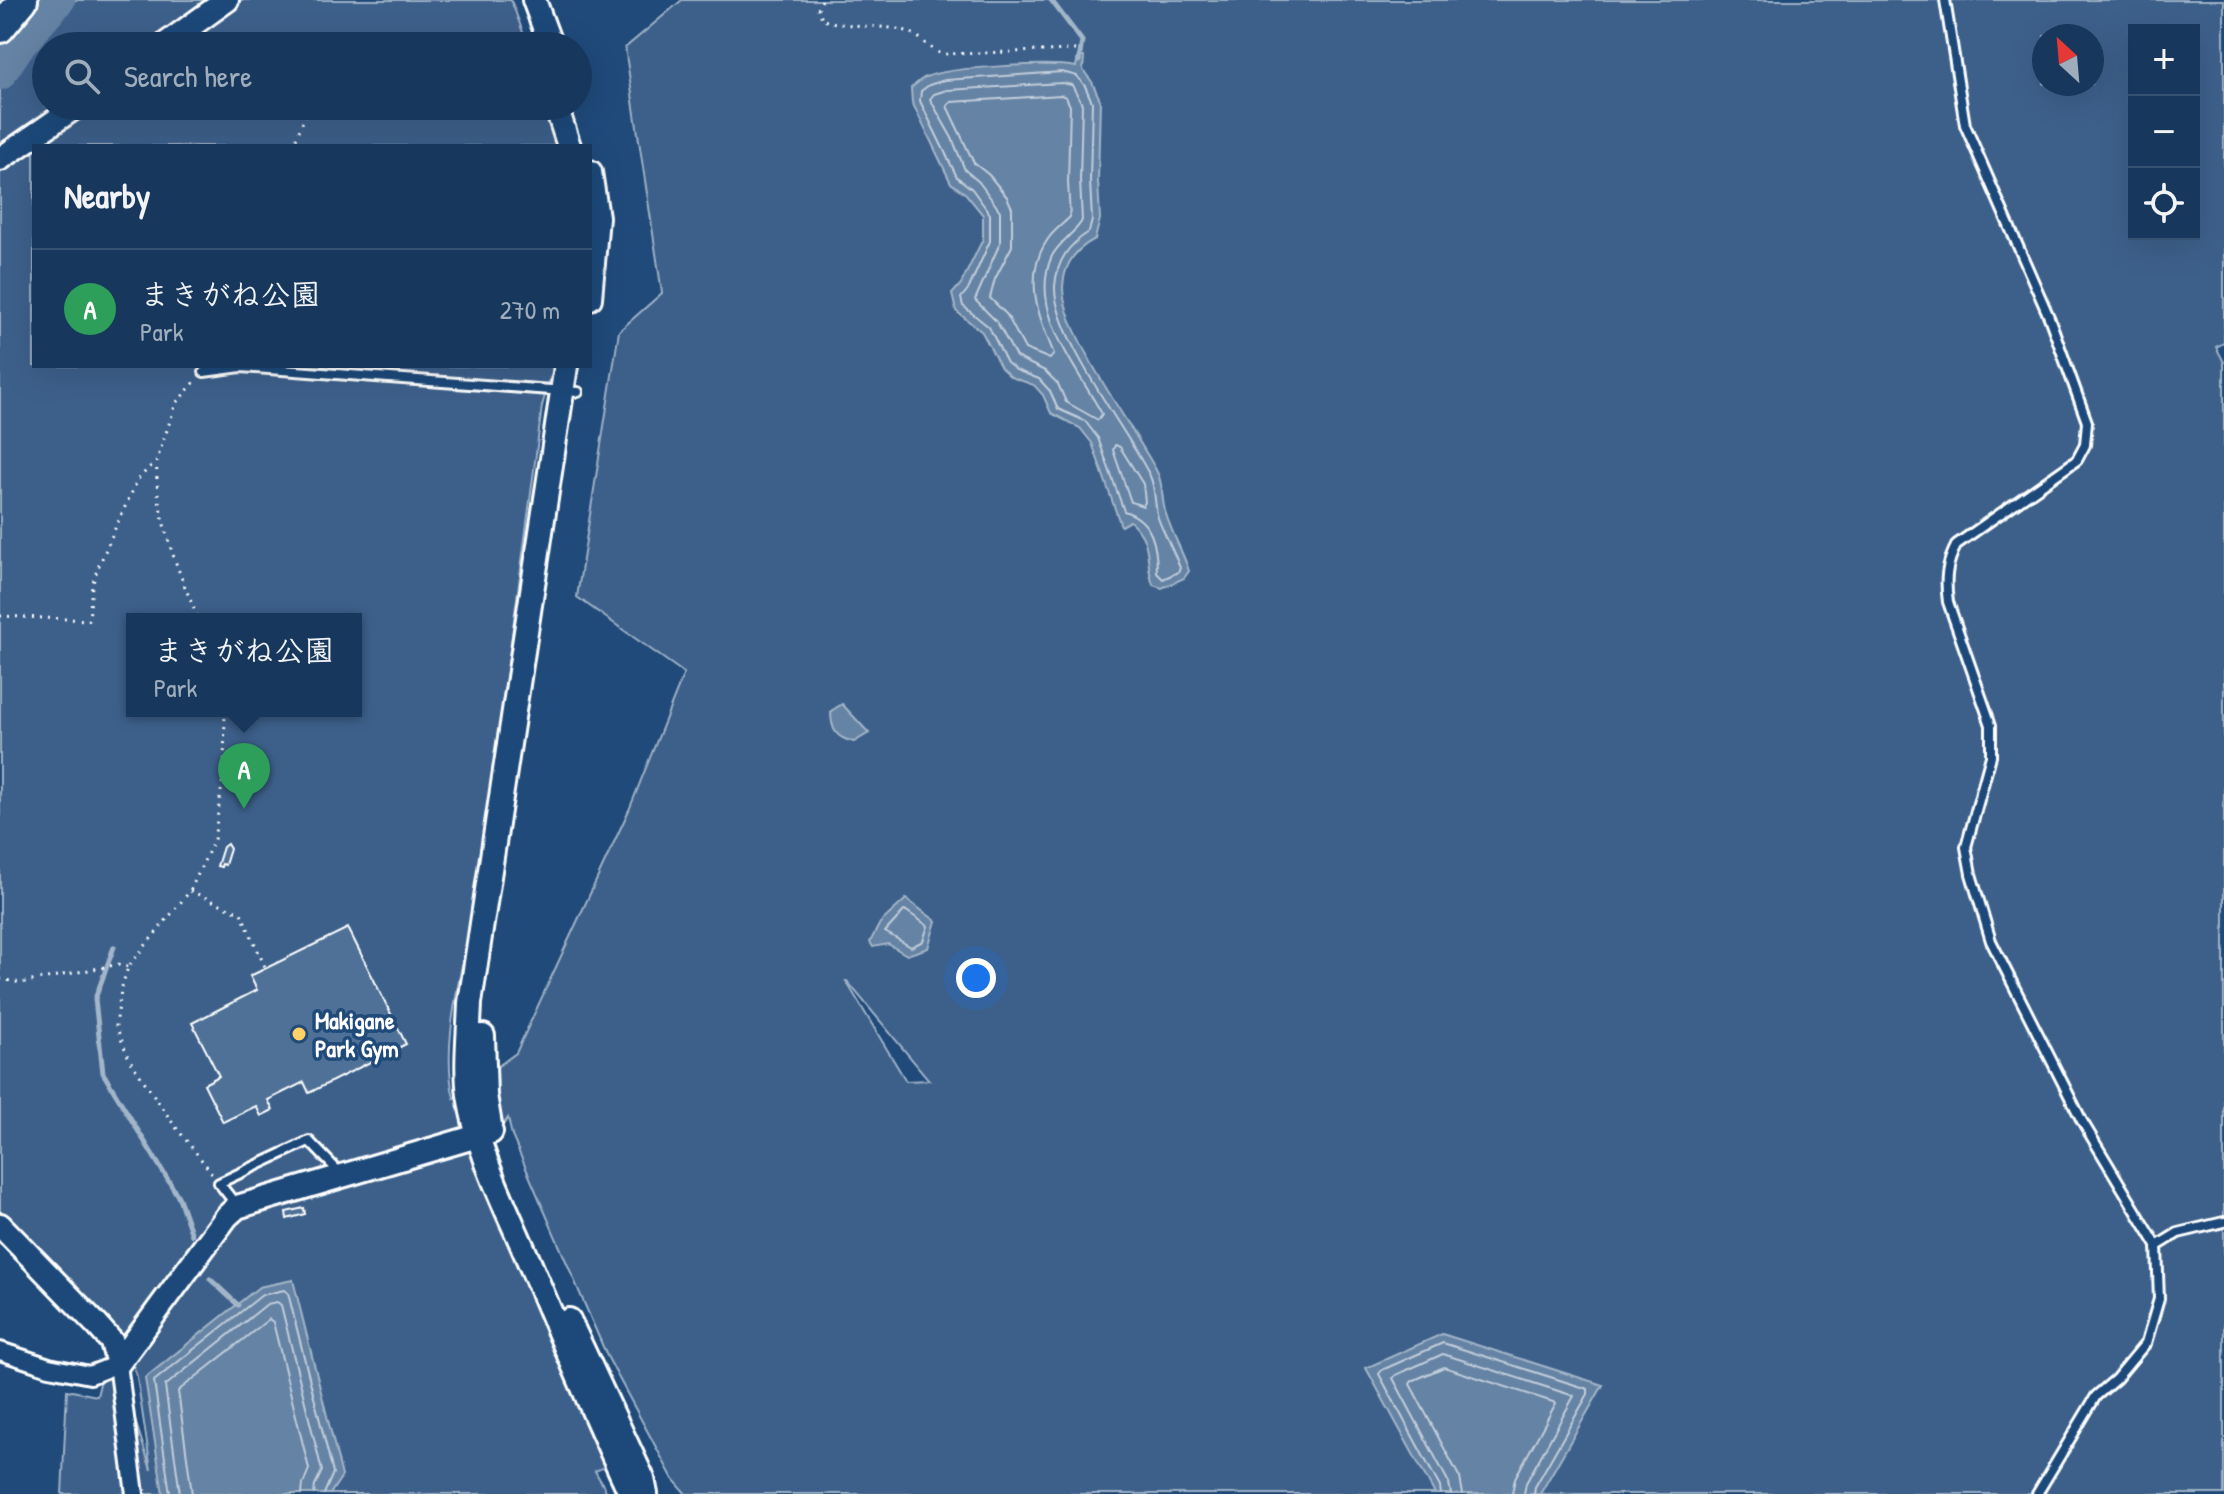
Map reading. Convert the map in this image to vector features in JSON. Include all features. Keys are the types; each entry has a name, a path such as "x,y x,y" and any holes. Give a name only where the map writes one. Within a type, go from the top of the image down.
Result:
{"highway":[{"path":"0,28 23,0"}],"street":[{"path":"182,32 227,0"},
{"path":"519,0 531,32"},
{"path":"534,0 546,32"},
{"path":"0,159 57,120"},
{"path":"561,120 568,144"},
{"path":"576,120 583,144"},
{"path":"592,185 597,217 592,275"},
{"path":"566,368 570,391"},
{"path":"580,368 570,391 470,1003 467,1070 469,1096 485,1134 643,1479 646,1494"},
{"path":"0,1351 49,1367 90,1375 118,1364 227,1216 237,1207 485,1134"},
{"path":"485,1134 493,1177 578,1380 628,1488 635,1494"},
{"path":"0,1225 112,1342 118,1364 135,1494"}],"lane":[{"path":"1945,0 1965,125 2049,317 2087,422 2085,445 2077,460 1957,544 1948,561 1945,581 1948,602 1991,725 1991,756 1966,847 1991,941 2082,1121 2157,1246 2159,1299 2146,1343 2116,1379 2096,1396 2037,1494"},
{"path":"204,372 234,368"},
{"path":"255,368 570,391"},
{"path":"237,1207 219,1183 309,1141 341,1174"},
{"path":"2157,1246 2178,1233 2224,1222"}],"path":[{"path":"822,0 818,9 823,20 908,31 935,52 943,54 1077,50"},
{"path":"294,144 303,120"},
{"path":"196,613 162,516 156,478 157,460 176,403 204,372"},
{"path":"0,616 89,620 92,586 97,570 138,479 157,460"},
{"path":"219,1183 129,1059 116,1026 128,967 190,891 214,840 224,771 225,717"},
{"path":"190,891 241,913 266,969"},
{"path":"0,979 21,983 120,964 128,967"}],"shaded area":[{"path":"0,0 511,0 523,32 32,32 32,120 555,120 563,144 32,144 32,368 558,368 550,378 542,406 476,894 456,996 450,1050 454,1098 516,1053 629,810 684,673 577,597 619,331 662,293 625,48 682,0 2224,0 2224,343 2216,347 2224,362 2224,1494 686,1494 673,1479 607,1356 512,1136 508,1118 477,1163 508,1244 612,1464 595,1471 608,1494 62,1494 67,1390 97,1396 108,1351 0,1244","holes":["847,981 929,1080 906,1081","131,1358 137,1377 151,1470 126,1392"]}],"water":[{"path":"1078,56 1084,57 1083,70 1100,100 1100,219 1095,239 1082,247 1068,264 1063,287 1066,306 1074,329 1101,380 1159,477 1166,514 1189,571 1184,578 1162,588 1153,585 1145,544 1138,529 1130,521 1121,526 1092,443 1080,428 1051,413 1043,395 1034,385 1011,377 1001,368 982,332 956,311 952,294 961,284 983,239 983,215 966,194 951,183 912,102 911,88 924,78 938,73 1000,66 1076,67"},
{"path":"842,704 869,733 854,742 839,735 832,723 831,711"},
{"path":"906,899 936,921 928,948 907,955 888,944 873,947 870,942 880,923"},
{"path":"293,1280 342,1476 330,1494 163,1494 145,1378 259,1287"},
{"path":"1442,1334 1603,1385 1540,1494 1435,1494 1366,1368"}],"building":[{"path":"227,844 230,849 225,865 217,866 223,847"},
{"name":"Makigane Park Gym","path":"348,928 406,1044 309,1093 304,1082 268,1100 273,1110 261,1116 256,1106 223,1122 204,1084 219,1076 192,1023 257,990 250,976"},
{"path":"304,1208 305,1214 287,1219 286,1212"}],"waterway":[{"path":"0,74 18,47 59,0"},
{"path":"1051,0 1082,41 1079,61"},
{"path":"114,947 95,999 103,1073 179,1198 192,1235"},
{"path":"210,1279 238,1305"}],"place":[{"name":"まきがね公園","path":"244,809"},
{"name":"Makigane Park Gym","path":"299,1034"}]}
